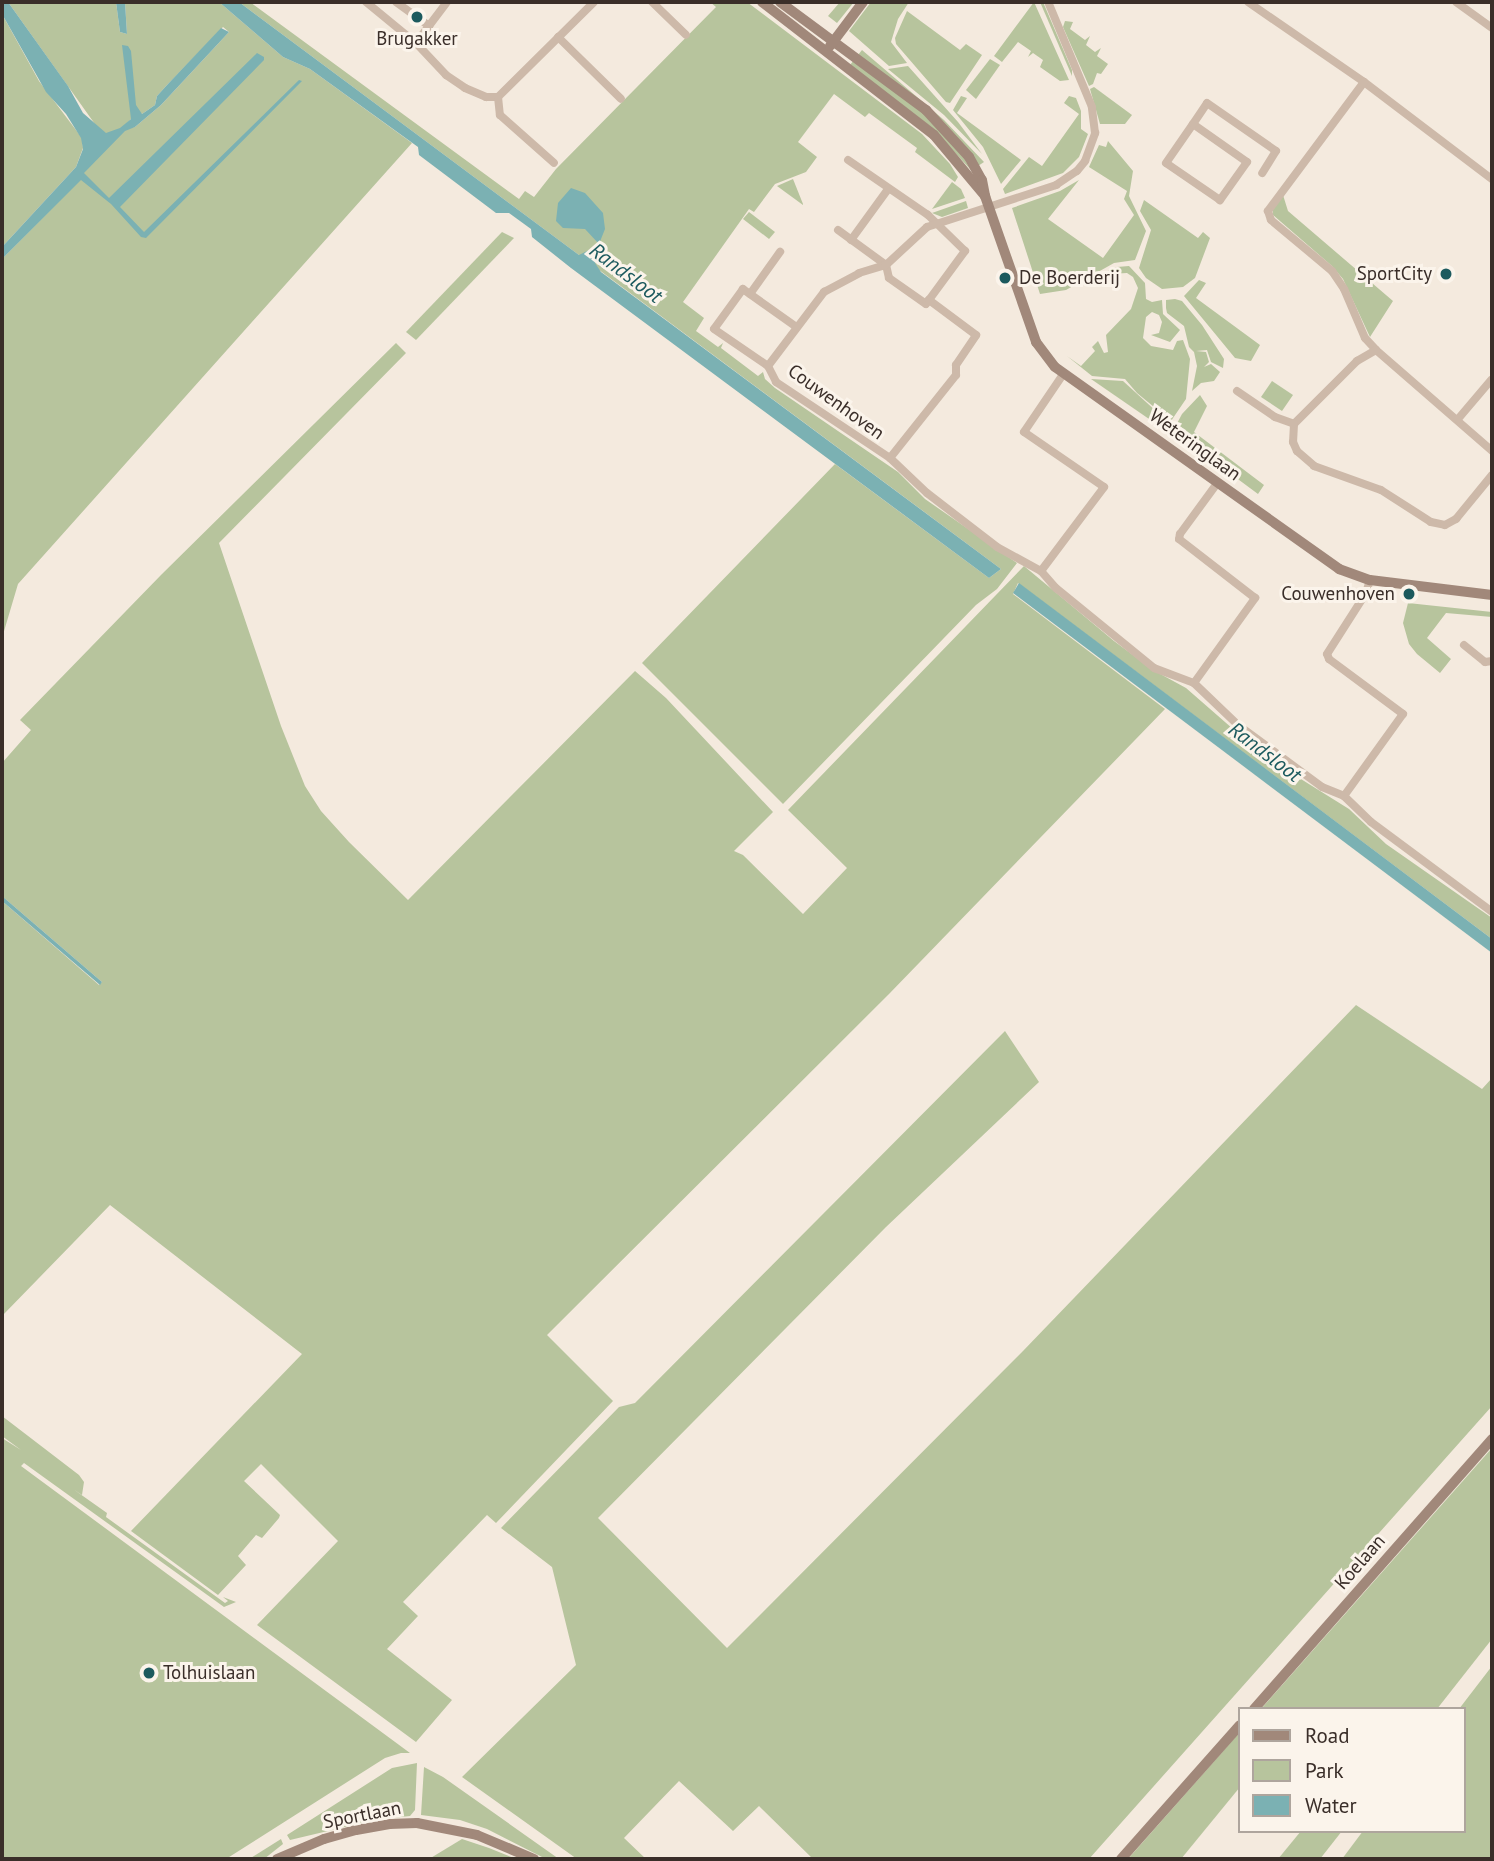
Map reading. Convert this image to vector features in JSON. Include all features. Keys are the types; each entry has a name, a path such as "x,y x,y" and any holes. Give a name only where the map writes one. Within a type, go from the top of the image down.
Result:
{"street":[{"path":"366,2 416,43 446,75 465,88 486,97 498,97 594,2"},
{"path":"396,2 429,26"},
{"path":"416,43 447,2"},
{"path":"652,2 686,35"},
{"name":"Weteringlaan","path":"762,2 830,46"},
{"name":"Weteringlaan","path":"780,2 934,135 986,201 1036,342 1049,360 1064,373 1314,554 1339,569 1370,580 1492,595"},
{"path":"830,46 863,2"},
{"name":"Couwenhoven","path":"768,366 795,326 824,292 859,273 886,265 927,227 986,201 1066,179 1077,171 1092,149 1095,133 1093,107 1048,2"},
{"path":"1248,2 1364,82 1492,179"},
{"path":"1456,2 1492,28"},
{"path":"558,37 621,99"},
{"path":"1364,82 1268,211 1271,220 1332,271 1344,289 1365,338 1376,350 1492,451"},
{"path":"498,97 500,115 554,163"},
{"path":"1193,124 1247,162 1220,200 1166,163 1207,103 1276,151 1262,173"},
{"path":"838,230 886,265 889,278 926,304 965,251 895,190 888,189 848,160"},
{"path":"852,240 888,189"},
{"name":"Couwenhoven","path":"780,252 750,294 743,289 714,329 768,366 776,382 890,458 927,493 997,547 1041,571 1056,588 1154,668 1194,683 1238,725 1322,788 1345,796 1371,822 1492,912"},
{"path":"750,294 795,326"},
{"name":"Couwenhoven","path":"890,458 956,375 956,365 976,335 929,300"},
{"path":"1376,350 1357,361 1294,424 1293,442 1297,451 1314,466 1381,490 1432,522 1445,525 1456,519 1492,475"},
{"path":"1041,571 1104,487 1024,432 1064,373"},
{"path":"1458,419 1492,379"},
{"path":"1237,391 1275,417 1294,424"},
{"path":"1194,683 1255,598 1179,539 1218,482"},
{"path":"1345,796 1403,714 1329,659 1327,654 1366,593 1370,580"},
{"path":"1465,645 1485,662 1492,662"},
{"name":"Koelaan","path":"1256,1707 1492,1439"},
{"path":"1121,1859 1238,1727"},
{"name":"Sportlaan","path":"277,1859 324,1839 356,1830 389,1824 417,1823 477,1835 534,1859"}],"green space":[{"path":"8,2 116,2 120,32 127,34 125,2 219,2 283,57 310,69 412,143 18,584 2,638 2,259 79,181 102,134","holes":["223,27 229,32 161,105 135,127 121,129 138,112 142,114 155,105 157,96"]},
{"path":"239,2 250,2 519,199 525,191 534,197 556,169 716,7 710,2 747,2 922,134 950,164 958,177 955,182 915,152 917,148 869,113 865,117 834,94 798,142 817,157 806,172 775,184 754,212 749,209 683,302 704,318 696,331 718,347 723,343 721,348 758,376 763,372 765,379 775,388 898,472 925,499 1017,563 997,589 976,605 783,804 642,663 835,464 989,578 1001,569"},
{"path":"840,2 854,2 837,23 828,16"},
{"path":"871,2 909,2 898,19 891,42 907,63 889,66 849,31"},
{"path":"1034,2 1069,80 1060,81 1040,67 1043,60 1033,53 1028,57 1031,51 1018,42 1002,62 994,56"},
{"path":"1040,2 1043,2 1072,70 1072,76"},
{"path":"907,11 960,50 966,44 982,55 950,103 946,102 896,44 895,38"},
{"path":"2,14 39,81 82,138 83,148 76,167 2,247"},
{"path":"1065,21 1073,22 1070,29 1085,40 1090,36 1086,45 1095,52 1101,48 1097,56 1108,64 1101,74 1097,73 1093,84 1089,86 1063,27"},
{"path":"862,50 944,120 984,162 978,166 969,153 858,55"},
{"path":"990,59 1000,65 976,99 966,90"},
{"path":"854,60 920,110 958,148 971,170 931,127 850,65"},
{"path":"908,66 958,122 982,154 944,115 888,69"},
{"path":"1094,87 1132,115 1125,124 1100,124 1090,89"},
{"path":"961,96 967,98 957,113 1021,160 1001,184 983,147 953,110"},
{"path":"1069,96 1076,98 1081,111 1081,129 1088,134 1079,157 1063,173 1005,194 1003,189 1029,157 1042,166 1079,114 1064,103"},
{"path":"1108,141 1133,171 1129,196 1146,231 1135,260 1114,263 1066,290 1040,294 1012,208 1060,191 1079,180 1048,219 1103,258 1134,215 1124,199 1127,191 1089,167 1099,145 1106,147"},
{"path":"793,179 803,204 803,205 777,186"},
{"path":"952,182 961,189 965,198 932,209"},
{"path":"1283,195 1288,211 1393,301 1370,337 1343,279 1332,266 1273,215 1273,209"},
{"path":"1144,200 1198,238 1203,232 1210,238 1195,278 1183,287 1162,289 1146,278 1139,268 1151,230 1140,211"},
{"path":"966,201 968,208 942,217 932,213"},
{"path":"749,212 775,232 769,239 743,219"},
{"path":"502,232 514,238 416,340 406,332"},
{"path":"1129,266 1145,283 1146,299 1152,302 1162,300 1163,314 1180,330 1170,342 1151,335 1159,333 1162,322 1159,315 1152,312 1146,317 1143,338 1151,346 1173,350 1177,341 1183,340 1190,359 1186,399 1171,421 1137,393 1125,379 1092,376 1067,356 1081,366 1095,351 1092,347 1098,341 1104,353 1108,352 1106,335 1131,309 1138,288 1133,277 1127,273 1110,274 1102,283 1096,276 1117,267"},
{"path":"1199,280 1206,283 1196,298 1260,345 1251,361 1235,358 1184,296"},
{"path":"1166,300 1182,301 1202,325 1224,359 1223,368 1211,362 1207,350 1196,351 1206,352 1209,362 1204,367 1211,364 1220,372 1214,381 1201,383 1192,391 1197,366 1194,352 1189,347 1184,326 1167,313 1166,308"},
{"path":"396,343 406,353 219,543 281,726 305,786 321,811 349,842 408,900 635,671 666,698 773,812 734,851 743,855 803,914 847,868 788,810 1024,566 1114,641 1153,670 1186,688 1233,729 1288,771 1349,809 1386,844 1492,918 1492,939 1018,583 1013,594 1165,709 889,994 547,1335 613,1401 496,1523 487,1515 403,1602 418,1616 387,1649 452,1700 416,1742 257,1625 338,1541 261,1464 244,1481 280,1515 262,1538 256,1535 238,1556 246,1565 218,1595 131,1531 302,1354 110,1205 2,1316 2,901 99,985 102,982 2,896 2,763 31,730 20,720 161,575"},
{"path":"1091,379 1123,381 1169,423 1165,430"},
{"path":"1272,381 1293,395 1282,411 1261,397"},
{"path":"1200,395 1207,406 1194,432 1264,485 1258,494 1173,431 1182,414"},
{"path":"1408,603 1492,612 1492,617 1446,613 1427,638 1451,659 1440,673 1409,644 1403,623"},
{"path":"1356,1005 1482,1089 1492,1078 1492,1406 1089,1859 813,1859 759,1806 733,1831 679,1781 624,1838 646,1859 577,1859 462,1777 576,1665 552,1567 501,1528 619,1407 635,1403 1005,1031 1039,1082 886,1227 598,1518 727,1648 1023,1351"},
{"name":"Tolhuislaan","path":"2,1416 79,1475 84,1482 82,1495 73,1489 107,1513 106,1517 225,1603 228,1601 223,1597 236,1602 224,1607 24,1463 21,1466 410,1753 385,1758 226,1859 2,1859 2,1438 21,1450 2,1436"},
{"path":"1492,1448 1492,1639 1439,1707 1263,1707"},
{"path":"1492,1666 1492,1859 1342,1859 1362,1833 1466,1833 1466,1707 1461,1707"},
{"path":"1238,1734 1238,1789 1181,1859 1128,1859"},
{"path":"417,1763 415,1810 410,1816 374,1820 290,1840 287,1835 392,1768"},
{"path":"424,1767 443,1777 559,1859 546,1859 487,1829 460,1820 421,1815"},
{"path":"1299,1833 1340,1833 1320,1859 1278,1859"},
{"path":"281,1839 283,1844 264,1859 249,1859"},
{"path":"462,1839 489,1848 516,1859 429,1859"}],"water":[{"path":"2,2 8,2 68,86 83,113 106,133 120,128 131,119 122,45 128,46 131,51 136,105 142,114 155,105 157,96 221,28 229,32 161,105 135,127 125,131 84,173 109,198 257,53 264,57 120,207 144,232 299,80 302,81 146,238 141,237 111,204 81,180 2,259 2,247 76,167 83,149 81,138 66,114 46,92 2,14"},
{"path":"116,2 125,2 127,34 120,32"},
{"path":"219,2 239,2 579,255 591,249 594,251 595,263 601,272 1001,569 989,578 571,268 532,237 531,229 509,213 496,213 419,155 418,147 310,69 283,57"},
{"path":"571,188 585,193 603,213 605,229 599,244 585,229 563,228 556,221 558,203"},
{"path":"1019,583 1492,939 1492,953 1013,593"},
{"path":"2,896 102,982 100,985 2,901"}],"place":[{"name":"Brugakker","path":"417,17"},
{"name":"SportCity","path":"1446,274"},
{"name":"De Boerderij","path":"1005,278"},
{"name":"Couwenhoven","path":"1409,594"},
{"name":"Tolhuislaan","path":"149,1673"}],"water label":[{"name":"Randsloot","path":"626,273"},
{"name":"Randsloot","path":"1265,752"}]}
